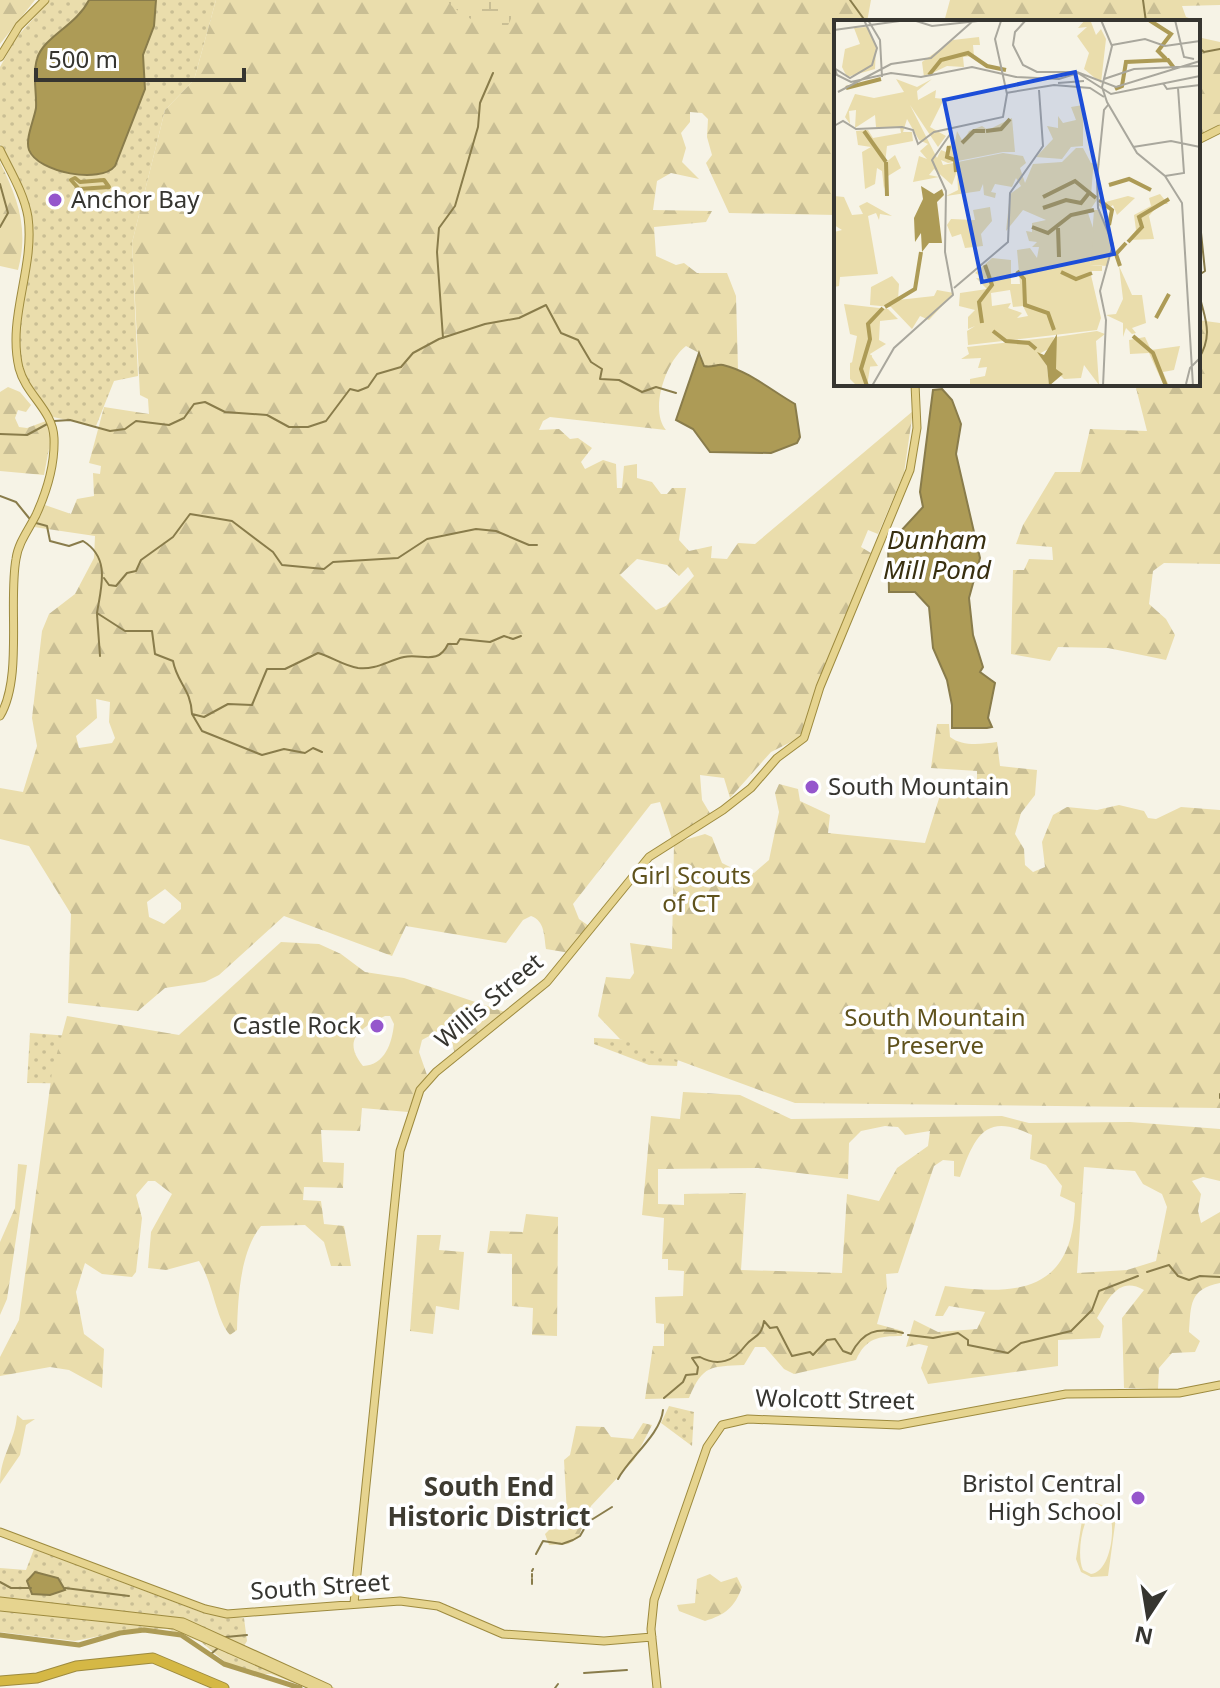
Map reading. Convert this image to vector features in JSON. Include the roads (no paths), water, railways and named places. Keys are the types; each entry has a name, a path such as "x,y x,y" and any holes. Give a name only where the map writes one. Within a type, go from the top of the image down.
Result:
{"highway":[{"path":"0,1681 37,1678 76,1666 153,1658 224,1688"}],"main road":[{"path":"0,57 19,26 45,0"},
{"path":"1200,139 1220,129"},
{"path":"0,150 27,211 28,249 15,321 16,348 23,379 51,421 54,446 45,494 16,555 10,682 0,716"},
{"name":"Willis Street","path":"354,1603 400,1151 420,1090 436,1072 551,978 649,857 723,810 751,788 777,758 804,738 820,687 913,457 918,415 915,386"},
{"name":"Wolcott Street","path":"652,1637 656,1593 707,1447 713,1435 727,1423 749,1419 899,1425 1066,1394 1179,1393 1220,1385"},
{"name":"South Street","path":"0,1532 215,1612 248,1613 354,1603 425,1604 510,1635 604,1641 652,1637"},
{"path":"0,1604 174,1625 317,1688"},
{"path":"0,1604 172,1620 328,1688"},
{"path":"652,1637 657,1688"}],"water":[{"path":"89,0 156,0 154,26 143,55 145,89 115,166 108,171 84,175 44,165 29,150 28,140 36,108 35,71 40,51 76,17"},
{"path":"699,353 704,366 733,368 795,404 800,437 797,443 771,453 710,452 693,429 676,420"},
{"name":"Dunham Mill Pond","path":"942,389 952,400 961,424 956,454 980,558 969,598 973,635 983,667 980,672 995,683 988,718 992,727 987,728 952,728 952,705 947,680 933,648 929,607 915,592 889,592 888,545 923,507 920,492 933,390"},
{"path":"35,1572 58,1578 65,1590 50,1595 32,1594 27,1581"}],"waterway":[{"path":"850,0 865,20"},
{"path":"1143,0 1146,20"},
{"path":"1200,49 1204,52 1220,49"},
{"path":"443,338 437,252 439,228 455,206 478,127 480,103 493,73"},
{"path":"75,178 80,182 104,180 109,187 79,189 71,180 75,178"},
{"path":"0,184 8,213 0,227"},
{"path":"1200,223 1205,271 1200,274"},
{"path":"1200,297 1207,326 1200,356"},
{"path":"54,421 70,420 110,431 125,429 136,421 169,425 184,418 194,404 205,402 225,412 267,415 289,427 308,427 326,421 350,389 358,391 368,387 377,374 401,367 413,353 439,339 485,324 519,318 546,305 561,333 578,340 591,362 602,369 600,379 619,380 642,392 656,387 676,393"},
{"path":"0,434 27,435 49,423"},
{"path":"0,496 16,502 29,518"},
{"path":"104,578 109,585 116,586 127,573 136,571 141,560 173,537 190,514 232,521 273,552 282,565 324,569 333,562 398,558 427,539 476,529 496,531 529,545 537,545"},
{"path":"36,523 47,526 50,541 69,546 83,541 92,548 98,556 102,574 97,613 125,631 152,631 155,654 173,661 189,698 192,714 204,717 228,704 252,705 267,669 285,669 318,653 364,668 410,656 434,657 444,651 448,644 457,644 460,639 490,642 504,636 513,639 521,636"},
{"path":"97,614 100,656"},
{"path":"192,714 202,731 262,755 284,749 305,753 313,748 322,752"},
{"path":"1147,1272 1169,1265 1178,1276 1189,1280 1200,1276 1220,1277"},
{"path":"908,1335 933,1338 958,1333 968,1340 968,1345 1008,1353 1021,1343 1071,1331 1092,1310 1099,1291 1138,1276"},
{"path":"664,1398 683,1382 686,1375 697,1374 698,1367 692,1358 700,1357 713,1362 731,1359 759,1334 764,1321 770,1328 777,1327 792,1356 810,1352 813,1355 827,1340 835,1339 843,1351 851,1354 860,1340 871,1333 903,1333"},
{"path":"618,1479 657,1428 663,1410"},
{"path":"536,1554 543,1541 562,1544 580,1536 588,1522 612,1507"},
{"path":"532,1579 532,1584"},
{"path":"0,1582 11,1588 31,1588"},
{"path":"65,1588 129,1596"},
{"path":"0,1635 79,1645 120,1633 144,1630 181,1635 224,1664 300,1688"},
{"path":"226,1637 247,1635"},
{"path":"211,1654 218,1648"},
{"path":"584,1673 627,1670"},
{"path":"555,1688 558,1684"}],"place":[{"name":"Anchor Bay","path":"55,200"},
{"name":"South Mountain","path":"812,787"},
{"name":"Castle Rock","path":"377,1026"},
{"name":"Bristol Central High School","path":"1138,1498"}],"district":[{"name":"South End Historic District","path":"489,1502"}],"park label":[{"name":"Girl Scouts of CT","path":"691,890"},
{"name":"South Mountain Preserve","path":"935,1032"}]}
